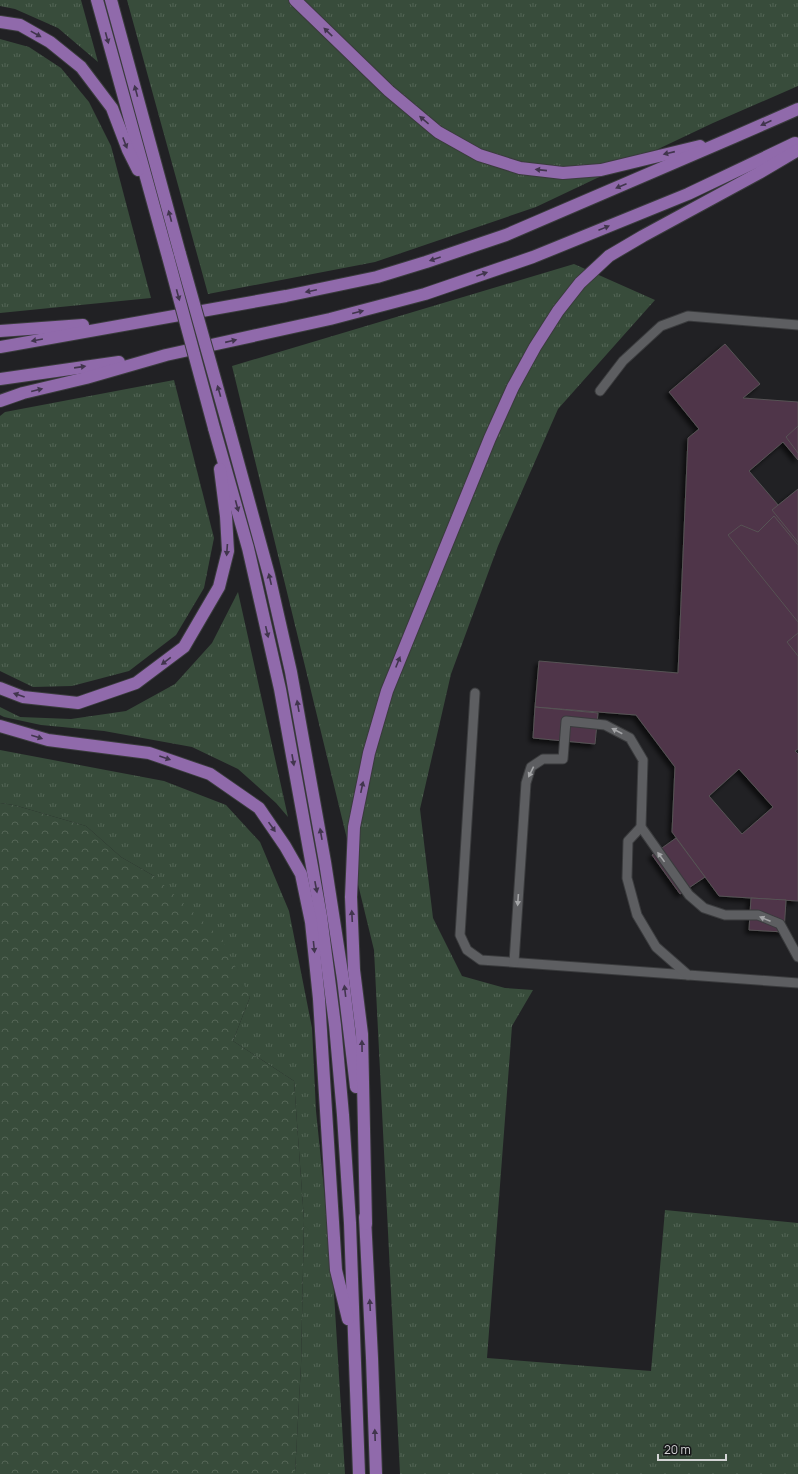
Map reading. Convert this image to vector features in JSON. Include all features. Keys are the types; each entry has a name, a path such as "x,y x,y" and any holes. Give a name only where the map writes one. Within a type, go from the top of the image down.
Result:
{"main road":[{"path":"97,0 248,548 278,682 321,916 335,1025 343,1115 350,1223 359,1474"},
{"path":"111,0 269,575 291,672 326,862 343,979 357,1101 366,1224"},
{"path":"295,0 388,90 438,132 479,155 520,168 563,173 601,170 734,137"},
{"path":"0,22 20,25 50,42 80,67 112,108 128,150 150,193"},
{"path":"0,347 144,320 286,296 377,277 506,235 798,109"},
{"path":"0,401 23,393 86,378 166,355 337,317 432,292 533,257 688,194 798,142"},
{"path":"376,1474 366,1224 362,1034 354,970 351,897 354,827 369,753 390,684 490,438 524,367 558,311 580,283 609,256 643,236 759,174 798,150"},
{"path":"0,330 144,320"},
{"path":"0,378 166,355"},
{"path":"0,688 24,697 78,703 136,683 184,647 219,587 228,551 226,516 214,428"},
{"path":"0,726 48,740 149,753 210,774 259,808 285,846 300,874 311,922 319,999 336,1270 354,1345"}],"lane":[{"path":"600,391 623,361 661,326 688,316 798,325"},
{"path":"475,693 460,935 466,950 481,960 798,983"},
{"path":"514,962 526,783 531,767 543,758 563,759 566,722 605,725 630,738 643,760 641,828 689,894 704,908 725,915 758,915 780,924 798,957"},
{"path":"641,828 628,841 627,878 636,915 656,947 688,975"}],"green space":[{"path":"0,0 81,0 98,62 58,28 15,9 0,6"},
{"path":"127,0 798,0 798,86 713,123 536,207 375,262 208,294"},
{"path":"0,39 29,47 61,68 89,102 111,146 151,298 0,313"},
{"path":"574,264 655,300 558,409 498,546 451,674 420,809 433,918 462,976 505,988 533,990 512,1026 487,1358 651,1371 665,1210 798,1223 798,1474 400,1474 374,950 232,366"},
{"path":"174,380 214,538 204,588 176,635 129,671 72,686 33,687 0,671 0,416 5,412"},
{"path":"238,592 288,817 276,803 238,769 192,747 104,731 41,725 0,715 0,707 20,717 71,719 126,711 175,684 212,643"},
{"path":"0,750 164,781 226,805 260,842 289,911 312,1028 316,1111 333,1277 345,1474 295,1474 301,1365 304,1220 294,1081 233,1041 250,997 154,876 121,857 86,826 14,805 0,803"},
{"path":"0,803 14,805 86,826 121,857 154,876 222,939 250,997 233,1041 294,1081 304,1220 301,1365 295,1474 0,1474"}],"building":[{"path":"725,344 760,384 743,398 798,402 798,460 783,442 749,471 779,506 798,490 798,749 795,751 798,754 798,901 719,896 672,832 675,767 636,715 535,707 539,661 678,673 688,438 699,429 669,392","holes":["739,769 773,807 742,834 709,796"]},
{"path":"798,426 798,453 786,437"},
{"path":"798,489 798,542 772,510"},
{"path":"774,516 798,545 798,622 728,535 741,525 758,532"},
{"path":"798,633 798,656 787,642"},
{"path":"535,707 598,713 595,744 533,738"},
{"path":"676,838 705,877 680,894 652,855"},
{"path":"751,898 786,900 784,932 749,930"}]}
